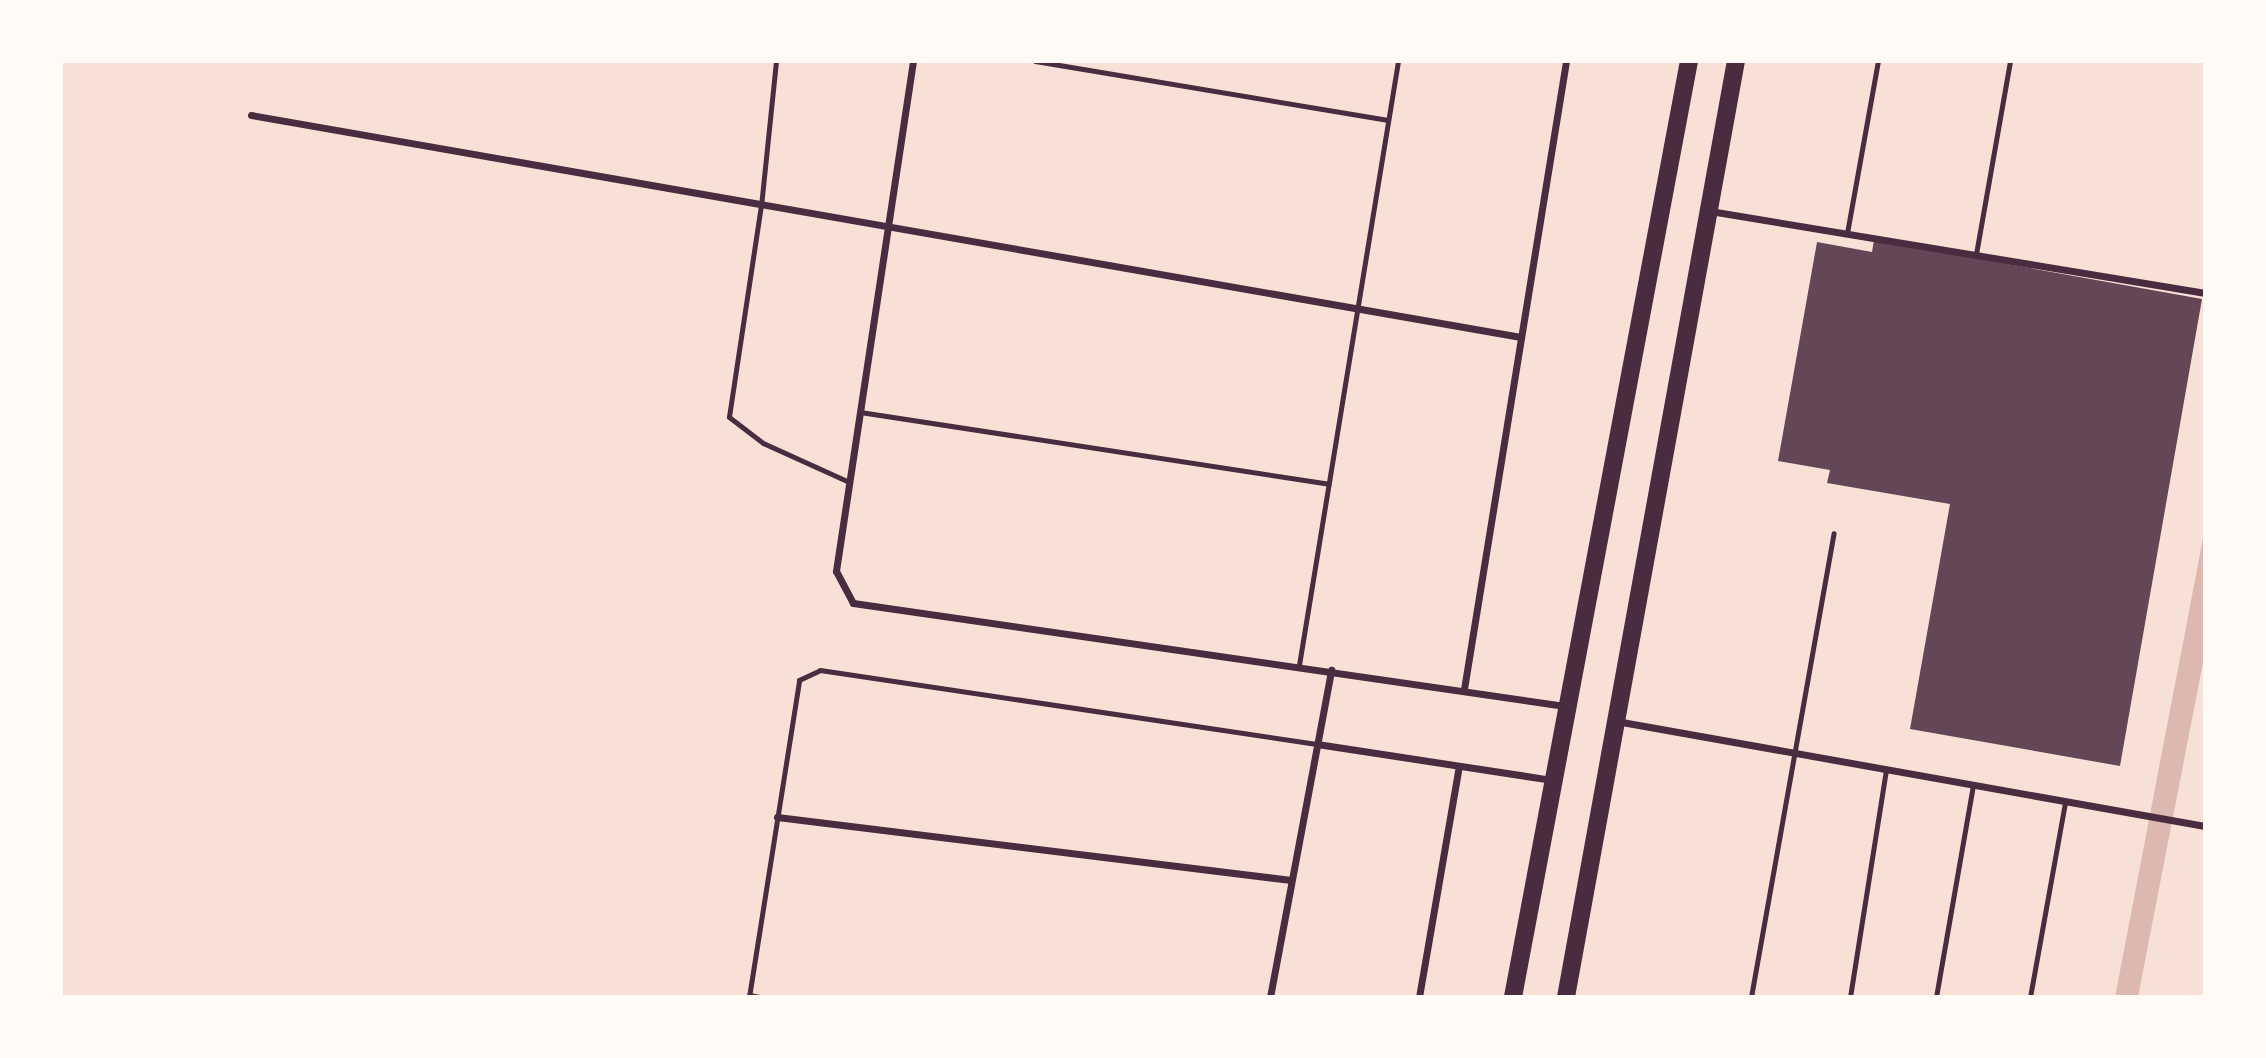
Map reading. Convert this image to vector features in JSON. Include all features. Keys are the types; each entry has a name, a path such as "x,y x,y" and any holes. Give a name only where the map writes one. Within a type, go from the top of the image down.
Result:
{"main road":[{"path":"1513,997 1565,706 1689,61"},
{"path":"1566,997 1736,61"}],"street":[{"path":"913,61 836,571 853,603 1299,665 1565,706"},
{"path":"1464,690 1566,61"},
{"path":"251,115 1521,337"},
{"path":"1709,211 2205,293"},
{"path":"1270,997 1331,670"},
{"path":"1615,721 2205,827"},
{"path":"1317,744 1553,780"},
{"path":"1419,997 1459,766"},
{"path":"777,817 1292,880"}],"lane":[{"path":"776,61 761,205 729,417 763,443 849,482"},
{"path":"1035,61 1388,120"},
{"path":"1299,665 1398,61"},
{"path":"1847,233 1878,61"},
{"path":"1976,254 2010,61"},
{"path":"860,412 1329,484"},
{"path":"1751,997 1834,533"},
{"path":"760,997 749,996 799,680 820,670 1317,744"},
{"path":"1850,997 1886,769"},
{"path":"1936,997 1973,785"},
{"path":"2030,997 2065,802"}],"shaded area":[{"path":"2205,528 2205,652 2138,997 2115,997"}],"building":[{"path":"1874,240 2202,299 2120,766 1910,729 1950,504 1827,483 1830,470 1778,461 1817,242 1872,252"}]}
